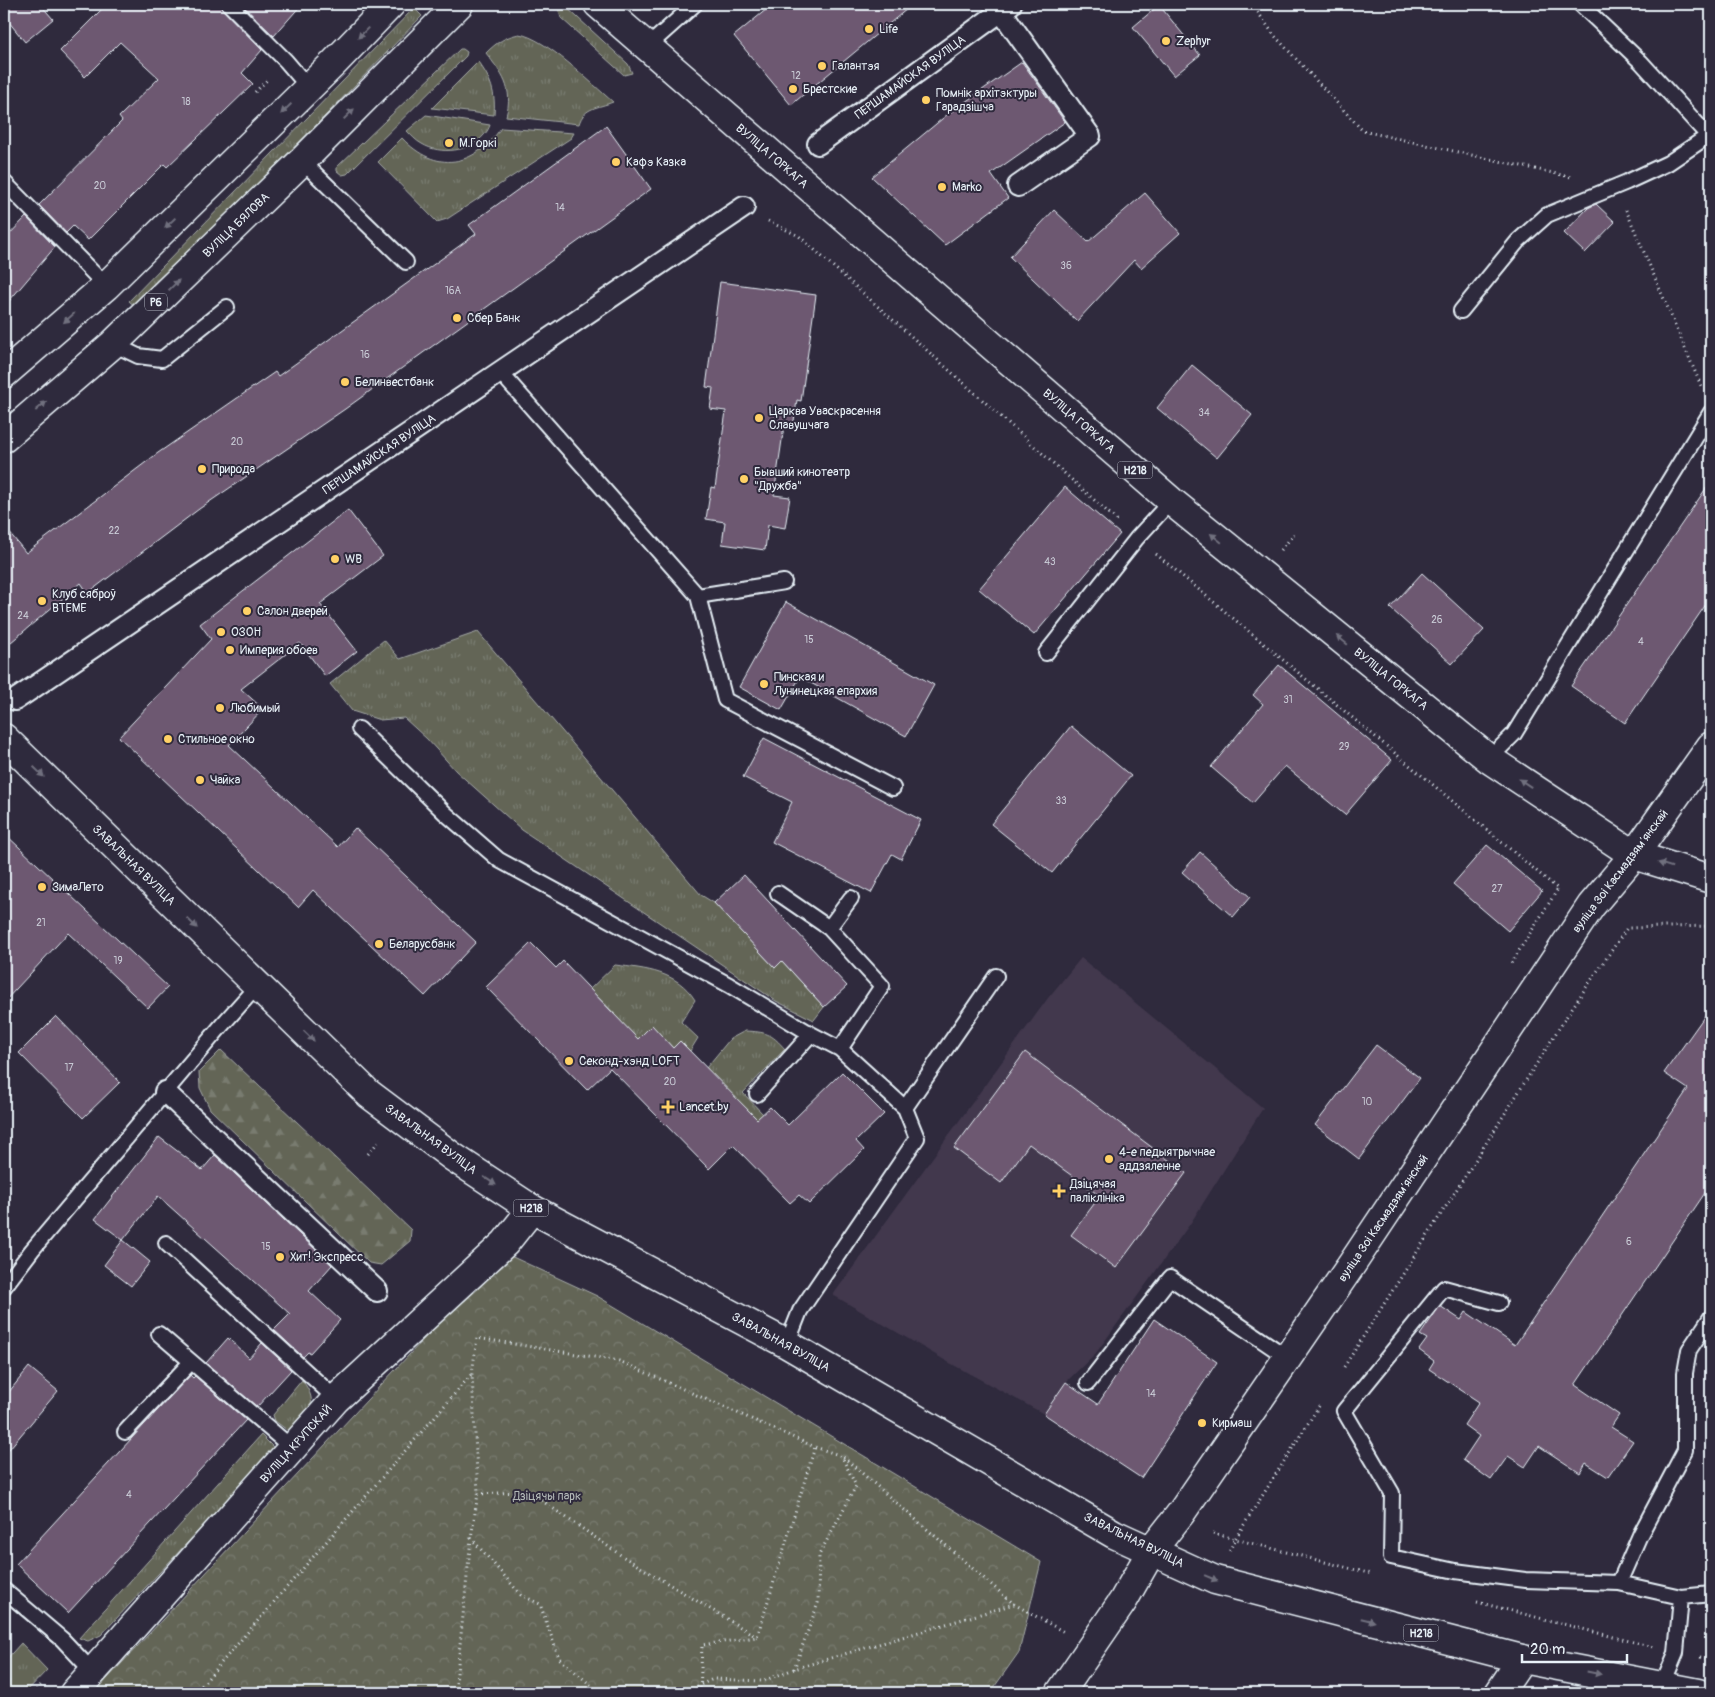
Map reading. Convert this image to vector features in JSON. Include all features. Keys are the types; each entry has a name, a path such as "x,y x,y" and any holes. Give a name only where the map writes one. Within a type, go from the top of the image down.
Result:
{"main road":[{"path":"4,374 106,286 309,88 391,4"},
{"name":"ВУЛІЦА БЯЛОВА","path":"4,438 113,344 302,161 459,4"},
{"name":"ВУЛІЦА ГОРКАГА","path":"598,4 1171,501 1489,759 1634,856 1711,879"},
{"name":"ЗАВАЛЬНАЯ ВУЛІЦА","path":"4,738 369,1094 453,1158 532,1209 787,1344 1114,1534 1215,1580 1522,1659 1698,1693"},
{"name":"вуліца Зоі Касмадзямʼянскай","path":"1060,1693 1123,1601 1152,1550 1288,1358 1591,906 1634,856 1711,746"},
{"name":"ВУЛІЦА КРУПСКАЙ","path":"74,1693 336,1399 505,1242 532,1209"},
{"path":"1499,1693 1522,1659"}],"street":[{"name":"ПЕРШАМАЙСКАЯ ВУЛІЦА","path":"818,144 1006,7 1090,136 1018,186"},
{"name":"ПЕРШАМАЙСКАЯ ВУЛІЦА","path":"14,700 744,207"},
{"path":"165,1092 377,1291"}],"lane":[{"path":"229,4 286,61 309,88"},
{"path":"647,46 695,4"},
{"path":"1461,311 1518,241 1547,215 1668,163 1710,138 1641,62 1580,4"},
{"path":"302,161 406,262"},
{"path":"4,185 5,183 106,286"},
{"path":"113,344 138,356 162,359 227,307"},
{"path":"500,372 698,596 725,700 893,788"},
{"path":"1489,759 1514,734 1711,412"},
{"path":"1046,653 1137,538 1171,501"},
{"path":"698,596 784,582"},
{"path":"359,729 445,812 499,860 729,985 840,1049 905,1108 916,1138 800,1311 787,1344"},
{"path":"778,894 829,928 882,986 840,1049"},
{"path":"829,928 851,898"},
{"path":"905,1108 996,976"},
{"path":"4,1287 32,1250 257,986"},
{"path":"757,1094 811,1034"},
{"path":"166,1243 336,1399"},
{"path":"1088,1383 1170,1278 1288,1358"},
{"path":"1499,1303 1444,1288 1344,1411 1392,1493 1391,1557 1455,1571 1525,1580 1619,1583 1680,1597 1711,1594"},
{"path":"1619,1583 1640,1535 1685,1450 1685,1373 1689,1350 1711,1317"},
{"path":"159,1334 292,1448"},
{"path":"125,1432 192,1362"},
{"path":"4,1590 62,1639 93,1672"},
{"path":"1662,1686 1676,1653 1680,1597"}],"path":[{"path":"1252,4 1274,35 1363,131 1616,186 1704,392"},
{"path":"1341,1371 1565,1020 1627,928 1711,926"},
{"path":"455,1693 471,1538 478,1494 472,1374 477,1338 619,1361 815,1447 842,1456 1014,1604 1064,1632"},
{"path":"194,1693 472,1374"},
{"path":"1228,1554 1235,1539 1320,1405"},
{"path":"757,1637 815,1447"},
{"path":"794,1669 818,1603 819,1555 856,1486 842,1456"},
{"path":"478,1494 520,1492 538,1498 622,1556 757,1637"},
{"path":"1213,1533 1379,1576"},
{"path":"471,1538 521,1595 540,1604 559,1658 600,1693"},
{"path":"1474,1601 1676,1653 1711,1659"},
{"path":"683,1693 713,1679 763,1681 794,1669 1014,1604"},
{"path":"700,1693 702,1645 757,1637"}],"shaded area":[{"name":"Дзіцячая паліклініка","path":"1081,958 1263,1108 1190,1224 1096,1353 1066,1382 1044,1414 948,1362 833,1295 1048,998"}],"green space":[{"path":"557,4 565,6 628,64 632,73 624,75 561,18"},
{"path":"414,8 422,16 138,309 129,301"},
{"path":"519,34 530,37 555,52 613,102 588,111 581,118 579,124 506,116 508,97 505,82 486,53 501,41"},
{"path":"460,49 467,52 466,56 347,174 342,175 337,171 337,167"},
{"path":"478,62 492,87 494,115 432,108"},
{"path":"426,115 490,125 484,135 471,145 454,150 437,150 420,143 407,131"},
{"path":"501,128 574,133 571,138 447,219 437,222 378,162 402,138 415,150 441,161 467,158 479,151"},
{"path":"478,632 701,895 714,903 775,968 782,961 824,1007 814,1020 776,1001 522,830 456,771 427,739 404,718 380,720 352,711 330,684 384,640 400,659"},
{"path":"615,965 660,973 670,977 688,990 695,1000 681,1022 698,1038 690,1051 680,1041 673,1048 652,1026 630,1047 606,1023 615,1014 590,989"},
{"path":"745,1031 768,1034 785,1049 743,1093 763,1114 750,1127 706,1068 730,1039"},
{"path":"221,1050 411,1230 410,1241 381,1265 369,1263 210,1109 200,1088 199,1072"},
{"name":"Дзіцячы парк","path":"504,1253 597,1296 1041,1562 1019,1652 990,1693 94,1693"},
{"path":"302,1380 311,1396 310,1408 291,1433 275,1421 273,1415"},
{"path":"261,1435 275,1449 101,1635 88,1641 79,1638"},
{"path":"21,1643 47,1670 25,1693 4,1693 4,1662"}],"building":[{"path":"4,4 40,4 53,19 25,42 4,16"},
{"path":"107,4 220,4 223,10 262,50 242,73 253,84 167,167 164,164 88,240 73,226 66,233 39,205 122,121 119,117 159,78 120,42 85,77 60,51"},
{"path":"241,4 302,4 274,36"},
{"path":"773,4 913,4 791,105 734,36"},
{"name":"Zephyr","path":"1159,5 1200,55 1174,76 1133,27"},
{"path":"1022,62 1065,122 991,174 1008,198 945,245 872,177 948,114"},
{"path":"606,126 651,189 345,409 199,509 88,593 81,583 4,648 4,526 26,553 158,453 275,372 278,376 476,234 469,225"},
{"path":"1145,193 1180,233 1141,268 1134,260 1077,321 1010,257 1054,210 1088,242"},
{"path":"1596,204 1615,222 1585,253 1564,233 1588,208"},
{"path":"26,217 55,247 4,307 4,240"},
{"name":"Царква Уваскрасення Славушчага","path":"720,282 816,295 801,401 797,400 793,428 784,426 774,495 790,497 785,528 768,525 765,550 722,544 725,522 706,519 711,487 715,488 726,411 710,409 713,388 706,387"},
{"path":"1192,365 1252,415 1217,458 1157,408"},
{"path":"1711,481 1711,597 1625,723 1571,686"},
{"path":"1065,487 1120,534 1034,635 979,589"},
{"path":"348,510 383,556 320,604 357,651 325,676 300,643 241,689 263,709 229,745 338,847 355,828 476,942 425,996 313,890 298,907 119,737 211,639 200,624"},
{"path":"1422,573 1484,630 1452,664 1390,608"},
{"path":"786,602 934,685 906,736 800,677 781,710 739,687"},
{"path":"1279,665 1392,760 1345,815 1285,766 1253,803 1211,767 1263,704 1253,695"},
{"path":"1071,726 1131,776 1052,873 991,824"},
{"path":"764,738 921,820 901,859 892,854 871,893 772,842 792,802 743,777"},
{"path":"4,833 168,987 148,1008 68,933 4,1002"},
{"path":"1487,845 1542,891 1508,931 1453,884"},
{"path":"1200,852 1250,897 1233,917 1182,872"},
{"path":"744,875 847,986 824,1007 782,961 775,968 714,903"},
{"path":"531,943 556,968 563,961 638,1039 652,1025 673,1048 680,1041 757,1119 770,1107 788,1125 842,1072 884,1114 856,1141 864,1150 809,1204 799,1195 790,1203 733,1145 709,1169 610,1068 587,1090 486,987"},
{"path":"1711,1007 1711,1184 1575,1385 1619,1415 1611,1427 1633,1441 1608,1477 1586,1463 1580,1473 1539,1446 1525,1467 1508,1456 1491,1480 1463,1460 1479,1436 1464,1425 1479,1402 1429,1369 1434,1361 1419,1350 1427,1339 1420,1335 1440,1306 1461,1320 1466,1312 1515,1345 1688,1089 1664,1073"},
{"path":"56,1016 120,1082 83,1118 19,1053"},
{"path":"1376,1045 1420,1078 1359,1159 1315,1125"},
{"name":"4-е педыятрычнае аддзяленне","path":"1025,1052 1186,1173 1116,1268 1071,1235 1100,1196 1029,1144 1001,1183 954,1148"},
{"path":"159,1137 202,1170 215,1155 332,1265 309,1291 340,1320 310,1353 308,1352 303,1357 274,1330 290,1314 158,1196 123,1240 95,1219"},
{"path":"123,1240 150,1262 131,1286 104,1265"},
{"path":"1154,1319 1217,1362 1141,1478 1044,1414 1066,1382 1098,1404"},
{"path":"228,1338 249,1358 262,1343 291,1370 257,1407 206,1363"},
{"path":"29,1367 58,1391 4,1455 4,1398"},
{"path":"190,1375 193,1378 195,1376 246,1420 68,1613 16,1564"}],"place":[{"name":"Life","path":"869,29"},
{"name":"Zephyr","path":"1166,41"},
{"name":"Галантэя","path":"822,66"},
{"name":"Брестские","path":"793,89"},
{"name":"Помнік архітэктуры Гарадзішча","path":"926,100"},
{"name":"М.Горкі","path":"449,143"},
{"name":"Кафэ Казка","path":"616,162"},
{"name":"Marko","path":"942,187"},
{"name":"Сбер Банк","path":"457,318"},
{"name":"Белинвестбанк","path":"345,382"},
{"name":"Царква Уваскрасення Славушчага","path":"759,418"},
{"name":"Природа","path":"202,469"},
{"name":"Бывший кинотеатр \"Дружба\"","path":"744,479"},
{"name":"WB","path":"335,559"},
{"name":"Клуб сяброў ВТЕМЕ","path":"42,601"},
{"name":"Салон дверей","path":"247,611"},
{"name":"ОЗОН","path":"221,632"},
{"name":"Империя обоев","path":"230,650"},
{"name":"Пинская и Лунинецкая епархия","path":"764,684"},
{"name":"Любимый","path":"220,708"},
{"name":"Стильное окно","path":"168,739"},
{"name":"Чайка","path":"200,780"},
{"name":"ЗимаЛето","path":"42,887"},
{"name":"Беларусбанк","path":"379,944"},
{"name":"Секонд-хэнд LOFT","path":"569,1061"},
{"name":"Lancet.by","path":"668,1107"},
{"name":"4-е педыятрычнае аддзяленне","path":"1109,1159"},
{"name":"Дзіцячая паліклініка","path":"1059,1191"},
{"name":"Хит! Экспресс","path":"280,1257"},
{"name":"Кирмаш","path":"1202,1423"}]}
